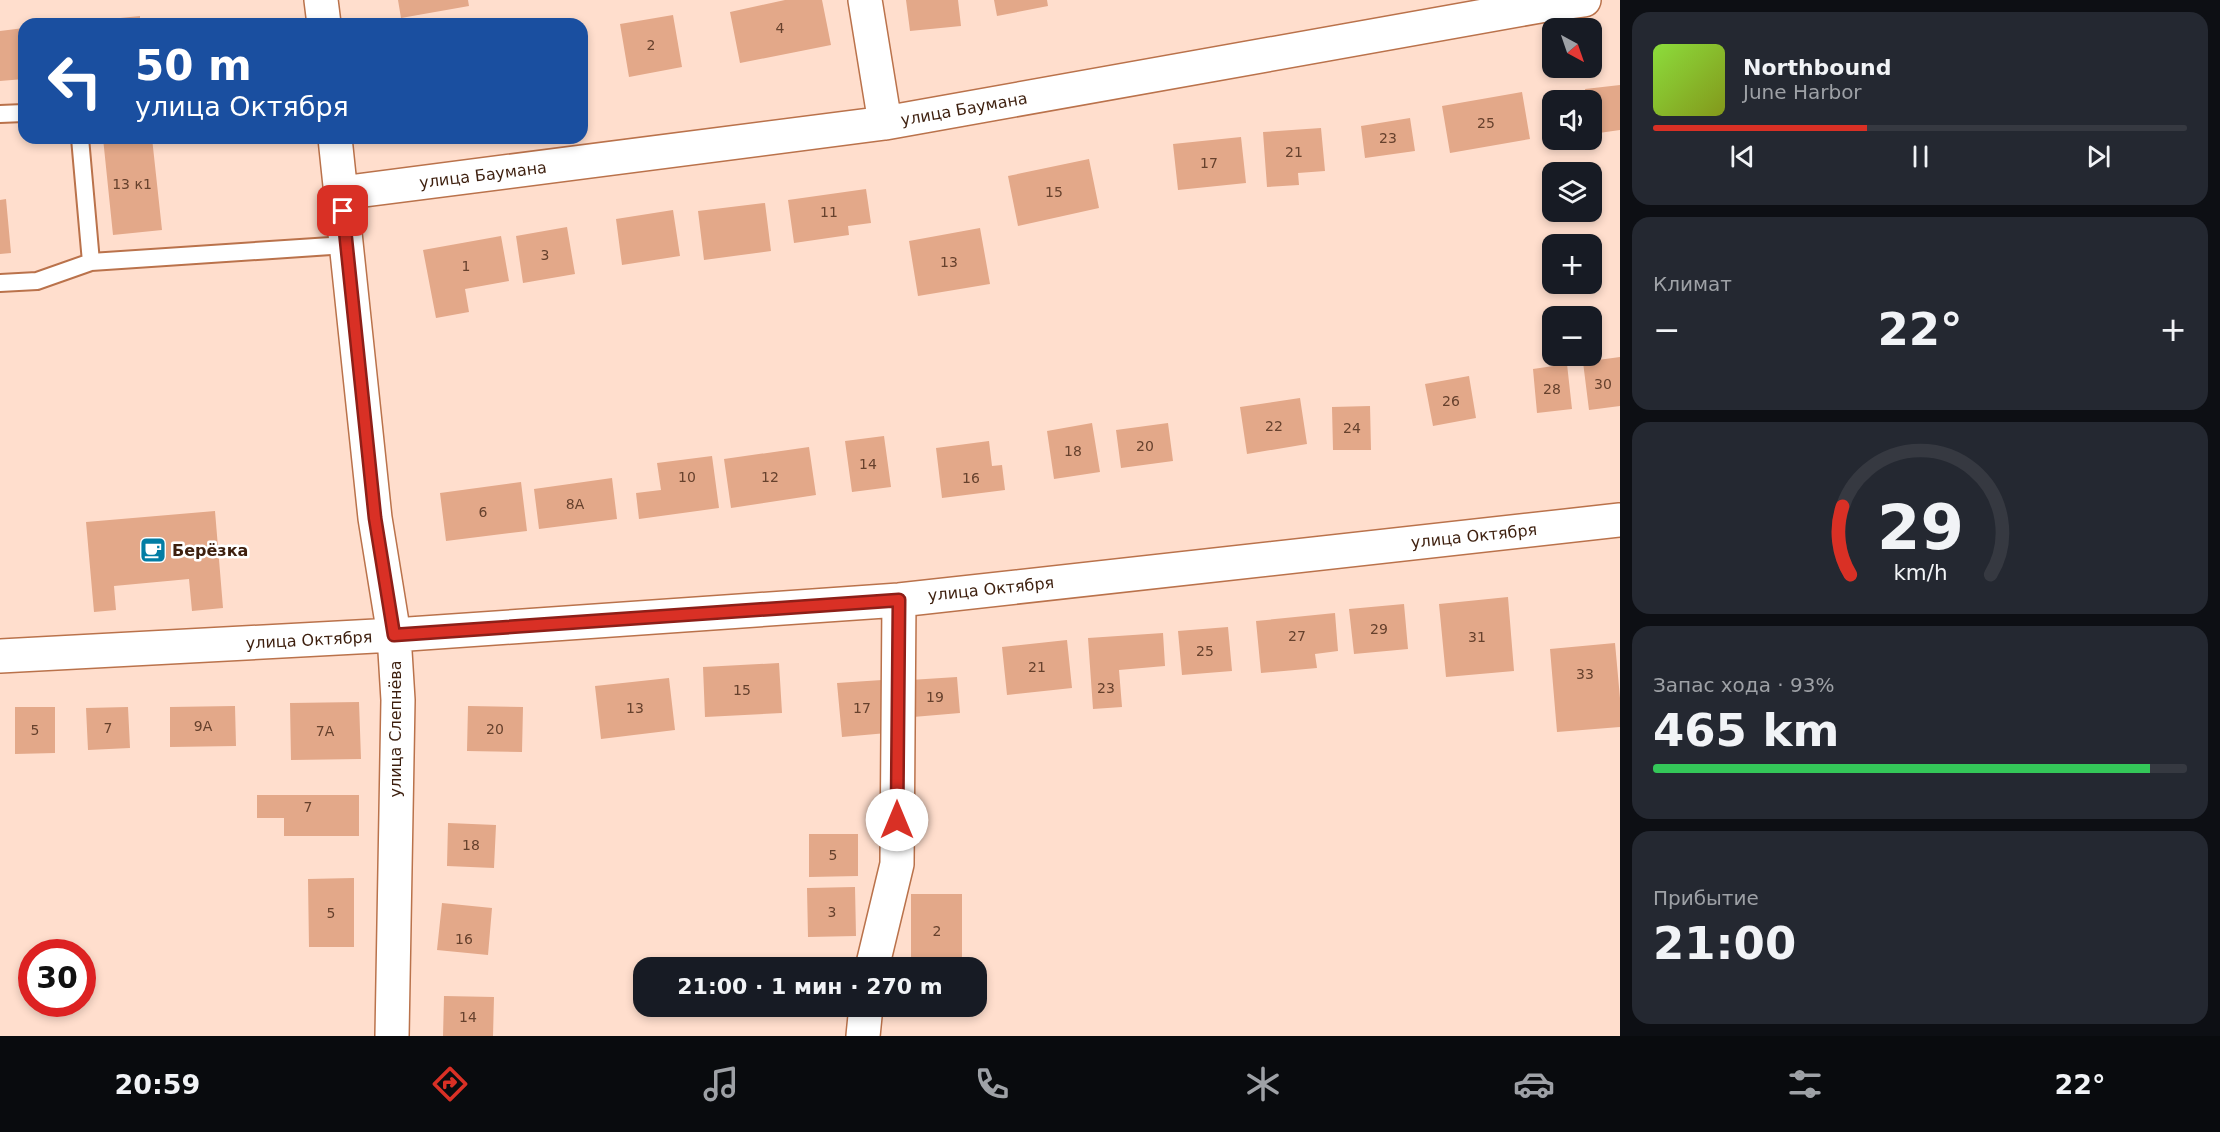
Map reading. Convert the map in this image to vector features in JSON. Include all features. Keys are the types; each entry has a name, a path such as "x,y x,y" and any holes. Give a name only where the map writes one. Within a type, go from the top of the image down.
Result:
{"street":[{"path":"321,0 323,18"},
{"path":"865,0 885,123"},
{"name":"улица Баумана","path":"341,193 885,123 1540,3 1584,0"},
{"name":"улица Слепнёва","path":"336,144 375,518 394,635 398,700 392,1036"},
{"name":"улица Октября","path":"0,656 394,635 899,600 1620,520"},
{"path":"875,957 897,864 899,600"},
{"path":"863,1036 865,1017"}],"lane":[{"path":"0,114 18,113"},
{"path":"81,144 91,262"},
{"path":"0,283 37,281 91,262 346,245"}],"building":[{"path":"398,0 468,0 469,6 401,18"},
{"path":"785,0 822,0 831,45 740,63 730,12"},
{"path":"906,0 958,0 961,26 910,31"},
{"path":"994,0 1047,0 1048,6 997,16"},
{"path":"673,15 682,67 629,77 620,24"},
{"path":"18,29 18,80 0,81 0,31"},
{"path":"1620,85 1620,130 1602,133 1602,90 1585,89"},
{"path":"1522,92 1530,139 1450,153 1442,106"},
{"path":"1410,118 1415,151 1365,158 1361,126"},
{"path":"1321,128 1325,171 1298,173 1299,185 1267,187 1263,132"},
{"path":"1241,137 1246,183 1178,190 1173,144"},
{"path":"104,144 153,144 162,230 113,235"},
{"path":"1089,159 1099,208 1018,226 1008,176"},
{"path":"866,189 871,223 848,226 849,235 794,243 788,200"},
{"path":"6,199 11,253 0,254 0,200"},
{"path":"765,203 771,251 704,260 698,211"},
{"path":"673,210 680,256 622,265 616,219"},
{"path":"567,227 575,274 523,283 516,236"},
{"path":"980,228 990,284 918,296 909,241"},
{"path":"501,236 509,281 465,289 469,312 436,318 423,250"},
{"path":"1620,357 1620,406 1589,410 1584,366 1602,366 1602,359"},
{"path":"1567,366 1572,409 1537,413 1533,369"},
{"path":"1469,376 1476,418 1433,426 1425,384"},
{"path":"1300,398 1307,444 1247,454 1240,407"},
{"path":"1370,406 1371,450 1333,450 1332,407"},
{"path":"1092,423 1100,472 1054,479 1047,431"},
{"path":"1168,423 1173,461 1121,468 1116,430"},
{"path":"884,436 891,487 852,492 845,441"},
{"path":"989,441 992,466 1002,465 1005,490 942,498 936,448"},
{"path":"809,447 816,495 731,508 724,459"},
{"path":"712,456 719,508 639,519 636,493 661,490 657,463"},
{"path":"612,478 617,519 539,529 534,489"},
{"path":"521,482 527,531 446,541 440,493"},
{"name":"Берёзка","path":"215,511 223,608 192,611 189,579 114,586 116,610 94,612 86,522"},
{"path":"1508,597 1514,671 1446,677 1439,604"},
{"path":"1404,604 1408,649 1354,654 1349,609"},
{"path":"1335,613 1338,651 1315,654 1317,668 1261,673 1256,621"},
{"path":"1228,627 1232,671 1182,675 1178,631"},
{"path":"1163,633 1165,666 1119,670 1122,707 1093,709 1088,638"},
{"path":"1067,640 1072,688 1007,695 1002,647"},
{"path":"1615,643 1620,727 1557,732 1550,649"},
{"path":"779,663 782,713 705,717 703,667"},
{"path":"957,677 960,713 913,717 910,680"},
{"path":"669,678 675,730 601,739 595,686"},
{"path":"882,680 887,733 842,737 837,683"},
{"path":"359,702 361,759 291,760 290,703"},
{"path":"235,706 236,746 170,747 170,707"},
{"path":"468,706 523,707 522,752 467,751"},
{"path":"15,707 55,707 55,753 15,754"},
{"path":"128,707 130,748 88,750 86,708"},
{"path":"257,795 359,795 359,836 284,836 284,818 257,818"},
{"path":"448,823 496,825 494,868 447,866"},
{"path":"809,834 858,834 858,876 809,877"},
{"path":"354,878 354,947 309,947 308,879"},
{"path":"855,887 856,936 808,937 807,888"},
{"path":"911,894 962,894 962,957 911,957"},
{"path":"442,903 492,908 488,955 437,950"},
{"path":"444,996 494,997 493,1036 443,1036"}],"place":[{"name":"Берёзка","path":"153,550"}],"route":[{"path":"343,211 375,518 394,635 899,600 897,820"}]}
